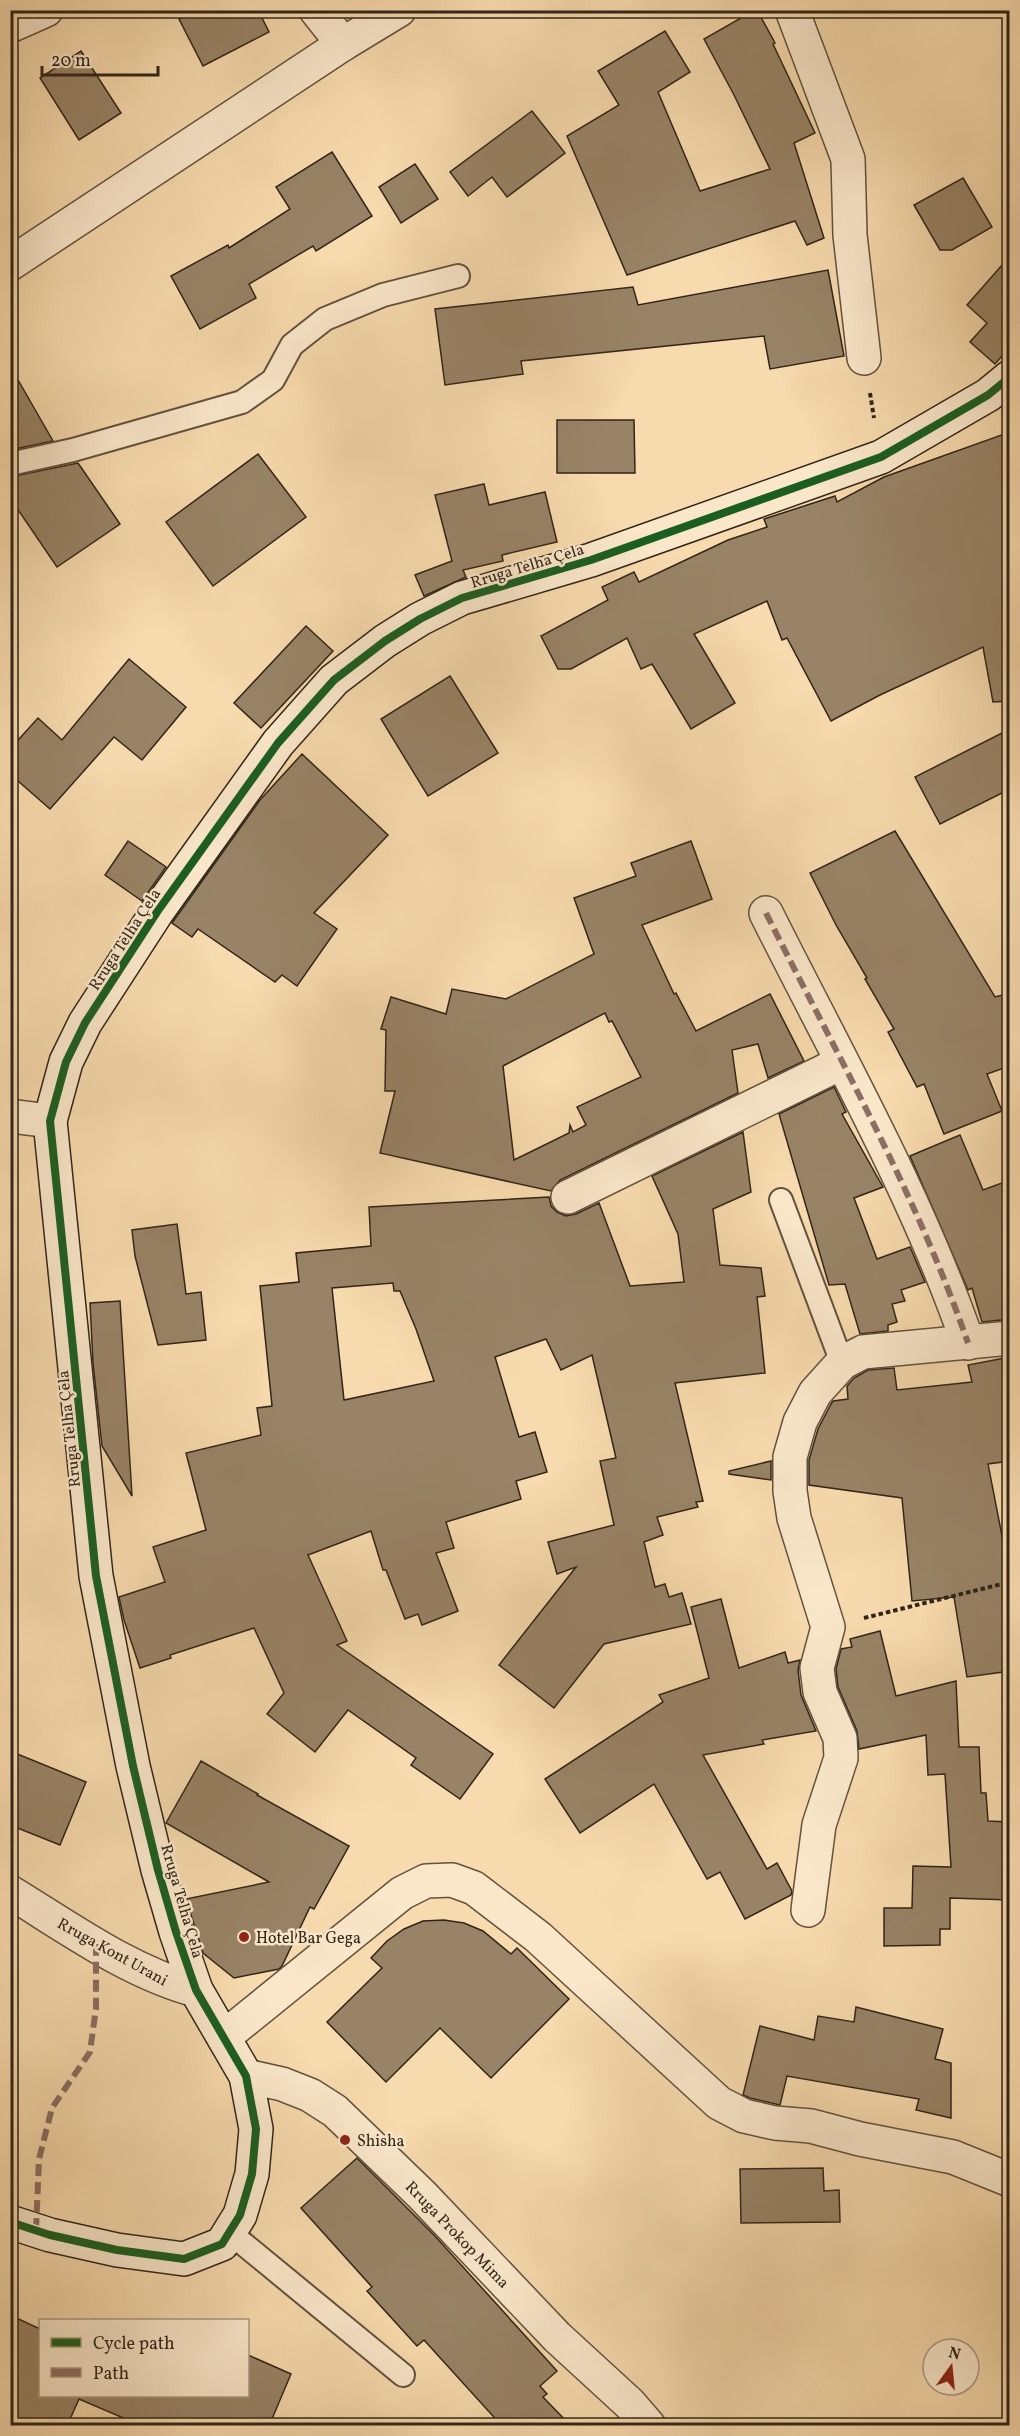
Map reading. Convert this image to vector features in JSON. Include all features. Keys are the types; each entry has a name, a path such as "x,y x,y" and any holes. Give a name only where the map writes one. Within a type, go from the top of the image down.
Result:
{"street":[{"path":"10,26 46,10"},
{"path":"316,10 344,44"},
{"path":"10,264 399,10"},
{"path":"792,10 848,159 850,235 864,358"},
{"name":"Rruga Telha Çela","path":"196,1990 176,1932 155,1858 133,1766 96,1576 50,1121 66,1062 85,1023 131,950 278,743 334,680 385,641 420,618 462,598 591,560 881,457 988,395 1010,377"},
{"path":"766,913 874,1124 921,1224 952,1297 968,1343"},
{"path":"568,1197 841,1063"},
{"path":"10,1116 50,1121"},
{"path":"808,1910 819,1825 841,1758 840,1738 820,1692 817,1668 828,1627 794,1518 790,1491 790,1457 800,1422 815,1393 842,1363 862,1352 1010,1338"},
{"path":"224,2037 402,1893 426,1881 452,1880 474,1888 538,1937 719,2103 744,2116 775,2123 812,2126 860,2139 953,2157 1010,2180"},
{"name":"Rruga Kont Urani","path":"10,1892 136,1967 169,1983 196,1990"},
{"path":"10,2222 50,2235 117,2250 184,2259 222,2244 240,2215 252,2174 256,2129 246,2076 196,1990"},
{"name":"Rruga Prokop Mima","path":"246,2076 310,2095 335,2111 422,2195 557,2337 630,2404 649,2426"}],"lane":[{"path":"10,464 73,450 242,402 273,380 292,345 325,319 383,295 458,276"},
{"path":"781,1200 842,1363"},
{"path":"229,2232 403,2375"}],"path":[{"path":"864,358 881,457"},
{"path":"828,1627 1010,1582"}],"building":[{"path":"196,10 258,10 269,32 203,66 179,19"},
{"path":"755,10 775,43 773,44 815,133 794,143 824,238 807,245 795,221 627,275 567,136 619,105 598,71 665,31 690,72 658,92 700,191 770,169 704,39"},
{"path":"81,51 121,113 79,140 40,78"},
{"path":"532,111 565,153 507,197 492,177 468,196 450,172"},
{"path":"332,152 372,216 316,251 313,246 249,284 256,298 200,329 171,276 228,245 229,248 290,209 276,187"},
{"path":"415,164 438,199 401,223 379,187"},
{"path":"963,178 992,227 952,250 940,250 914,205"},
{"path":"1010,256 1010,347 995,364 970,342 987,323 967,305"},
{"path":"828,270 844,356 770,369 764,336 521,361 523,374 445,385 435,309 633,287 638,305"},
{"path":"10,366 53,441 10,450"},
{"path":"557,420 634,420 635,473 557,473"},
{"path":"1010,432 1010,701 993,702 983,647 880,695 831,721 787,638 782,640 767,601 694,634 735,703 691,729 652,664 641,669 627,638 571,669 558,669 541,636 608,600 602,587 634,572 639,582 728,540 767,527 764,519 835,496 837,502 884,477"},
{"path":"258,454 306,517 213,586 166,522"},
{"path":"78,463 120,524 57,567 10,498 10,477"},
{"path":"484,484 489,505 545,492 557,542 502,555 503,561 463,570 466,577 424,596 415,575 452,561 435,495"},
{"path":"306,626 333,651 261,728 234,703"},
{"path":"129,659 186,707 142,760 114,737 50,809 10,774 10,749 38,718 62,740"},
{"path":"450,676 498,753 428,796 381,719"},
{"path":"1010,729 1010,789 940,824 915,777"},
{"path":"302,754 388,835 314,913 337,929 297,986 282,975 275,982 198,929 192,937 172,923 260,800"},
{"path":"895,831 995,997 1010,993 1010,1066 987,1074 1002,1111 944,1134 924,1084 917,1087 888,1032 894,1029 865,979 867,978 836,925 810,873"},
{"path":"128,841 166,867 142,901 105,875"},
{"path":"691,841 712,899 642,925 674,994 676,993 696,1031 770,994 804,1061 768,1078 758,1044 732,1050 738,1093 560,1180 551,1191 380,1153 395,1091 385,1091 386,1030 381,1029 391,997 446,1014 452,989 506,999 594,954 574,898 636,876 631,863","holes":["605,1013 609,1022 612,1021 641,1077 577,1107 586,1125 573,1132 570,1125 569,1133 514,1160 503,1066"]},
{"path":"834,1087 846,1112 842,1114 883,1187 854,1198 877,1259 910,1247 925,1282 901,1290 905,1301 892,1304 897,1322 888,1325 888,1331 860,1334 845,1284 829,1285 779,1114"},
{"path":"743,1132 751,1192 713,1209 720,1265 761,1268 765,1296 757,1297 765,1373 675,1383 703,1501 696,1502 698,1507 657,1517 663,1535 644,1542 655,1587 665,1584 669,1597 682,1593 691,1624 604,1644 554,1708 499,1665 576,1567 557,1574 548,1542 614,1525 600,1461 616,1458 592,1355 561,1370 546,1339 495,1357 519,1437 535,1432 547,1472 516,1481 521,1499 446,1522 454,1548 436,1553 458,1611 422,1625 418,1614 405,1619 386,1570 383,1570 371,1531 308,1555 347,1641 337,1645 493,1754 460,1799 411,1765 416,1758 348,1710 315,1752 267,1714 284,1693 254,1628 170,1655 171,1658 140,1668 119,1597 165,1582 153,1547 206,1530 186,1453 261,1435 257,1408 272,1406 260,1286 299,1282 296,1253 371,1246 369,1207 549,1197 551,1206 566,1216 576,1214 599,1203 630,1286 684,1282 678,1234 652,1176","holes":["393,1283 394,1291 400,1291 434,1381 344,1400 332,1288"]},
{"path":"960,1135 983,1190 1010,1180 1010,1319 982,1322 972,1288 968,1290 910,1156"},
{"path":"177,1224 186,1294 201,1292 206,1340 158,1345 135,1256 132,1230"},
{"path":"120,1301 132,1496 102,1446 93,1363 90,1303"},
{"path":"1010,1357 1010,1461 988,1464 1003,1541 1010,1539 1010,1671 967,1677 954,1597 912,1601 902,1498 809,1485 809,1460 818,1429 831,1404 833,1401 848,1399 847,1386 854,1378 868,1370 894,1368 897,1390 972,1382 968,1365"},
{"path":"771,1461 771,1480 729,1474 729,1471"},
{"path":"721,1599 739,1668 785,1652 788,1663 800,1660 798,1670 801,1695 816,1731 762,1740 764,1744 703,1755 767,1869 777,1863 792,1891 791,1895 745,1919 720,1872 707,1879 654,1784 580,1833 545,1779 663,1702 659,1695 709,1678 691,1607"},
{"path":"880,1631 896,1696 956,1681 959,1747 979,1747 981,1793 986,1793 988,1821 1010,1822 1010,1900 950,1898 950,1929 940,1929 940,1945 884,1946 884,1908 912,1908 913,1866 951,1867 945,1774 928,1775 926,1735 859,1749 857,1731 838,1687 836,1669 841,1649 852,1647 850,1639"},
{"path":"10,1751 86,1782 60,1845 10,1825"},
{"path":"201,1761 349,1846 314,1909 310,1907 279,1969 234,1978 203,1953 186,1899 269,1882 166,1823"},
{"path":"444,1920 464,1923 483,1931 511,1954 517,1948 569,1999 491,2078 440,2028 386,2082 327,2022 382,1968 371,1958 387,1941 404,1929 423,1921"},
{"path":"856,2007 943,2029 935,2059 951,2063 951,2118 916,2110 919,2099 787,2076 780,2105 743,2095 760,2026 814,2040 818,2016 854,2022"},
{"path":"357,2158 435,2236 557,2371 540,2386 547,2394 543,2397 571,2426 502,2426 424,2340 417,2346 367,2291 372,2287 301,2208"},
{"path":"823,2168 824,2191 839,2190 840,2222 741,2223 740,2169"},
{"path":"10,2315 39,2329 39,2397 249,2397 249,2355 291,2374 269,2426 142,2426 79,2399 67,2426 10,2426"}],"marked path":[{"path":"766,913 900,1178 947,1287 968,1343"},
{"path":"36,2230 39,2159 52,2108 90,2052 96,2008 96,1944"}],"cycle path":[{"path":"10,2222 50,2235 117,2250 184,2259 222,2244 240,2215 252,2174 256,2129 246,2076 196,1990 158,1870 133,1766 96,1576 50,1121 66,1062 85,1023 157,912 278,743 334,680 385,641 420,619 462,598 591,560 881,457 988,395 1010,377"}],"place":[{"name":"Hotel Bar Gega","path":"244,1937"},
{"name":"Shisha","path":"345,2140"}]}
